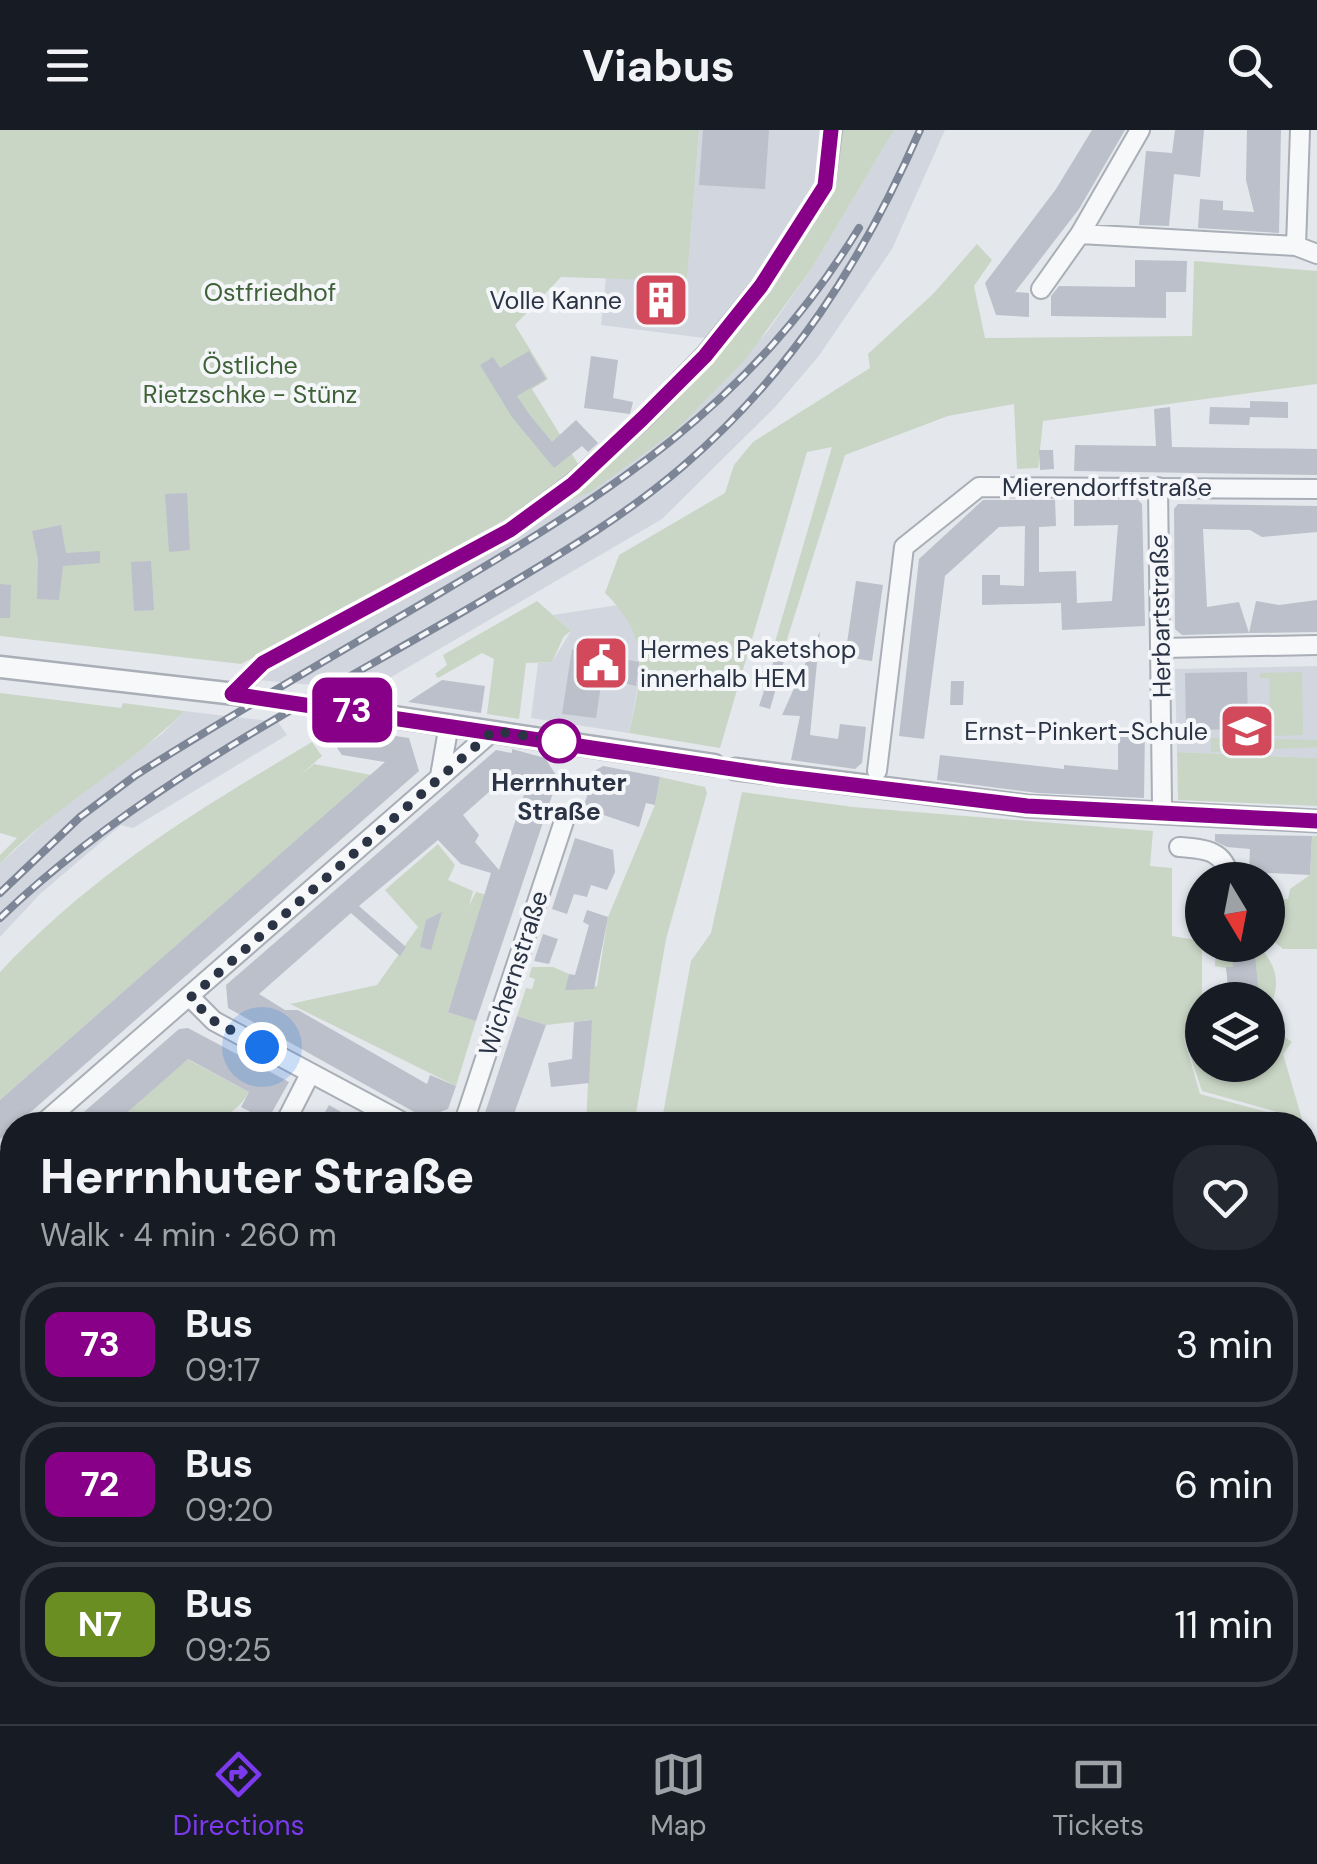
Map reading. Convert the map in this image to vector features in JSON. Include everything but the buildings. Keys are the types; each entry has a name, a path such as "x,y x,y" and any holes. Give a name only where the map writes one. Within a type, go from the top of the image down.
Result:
{"street":[{"path":"0,667 238,694 263,663 510,530 573,484 705,356 761,286 825,186 832,130"},
{"path":"1042,289 1080,234 1140,130"},
{"path":"1296,246 1300,130"},
{"path":"1080,234 1296,246 1317,254"},
{"name":"Mierendorffstraße","path":"878,770 904,547 979,486 1317,489"},
{"name":"Herbartstraße","path":"1158,487 1162,805"},
{"path":"1162,648 1317,645"},
{"path":"314,705 725,767 1027,806 1317,821"},
{"path":"440,776 441,723"},
{"path":"56,1112 493,731"},
{"name":"Wichernstraße","path":"467,1112 564,821"},
{"path":"1179,847 1210,850 1223,862"},
{"path":"190,998 214,1021 383,1112"},
{"path":"291,1112 310,1074"}],"shaded area":[{"path":"699,130 823,130 819,179 755,283 712,339 601,325 606,278 687,281"},
{"path":"894,130 945,130 892,249 818,357 776,406 662,519 369,690 258,680 259,675 516,535 675,431 767,332 812,268"},
{"path":"618,605 628,615 640,649 641,670 629,733 531,718 538,663 552,662 571,631 553,615"},
{"name":"Ernst-Pinkert-Schule","path":"1317,666 1317,758 1177,752 1175,669"},
{"path":"184,711 278,722 287,735 133,828 121,825 40,894 0,937 0,864 70,799 162,734"}],"green space":[{"name":"Östliche Rietzschke - Stünz","path":"0,130 699,130 687,281 561,277 515,325 548,379 532,389 580,467 531,506 477,539 241,664 0,636"},
{"path":"839,130 894,130 812,268 745,360 675,431 592,491 561,504 710,362 774,282 828,196"},
{"path":"977,244 992,260 974,286 985,338 1192,336 1194,261 1317,271 1317,384 1043,421 1038,468 1017,469 1014,404 948,416 845,455 785,646 775,642 832,447 807,452 720,748 629,733 640,658 630,626 605,593 619,555 725,493 734,465 753,442 870,368 868,354 934,293"},
{"path":"537,601 571,631 564,636 552,662 526,663 519,719 487,714 494,659 482,653 438,678 435,674 447,665 443,655"},
{"path":"1302,672 1303,735 1274,736 1274,712 1260,712 1260,708 1270,707 1269,678 1260,678 1260,673"},
{"path":"0,693 121,708 123,703 184,711 140,751 44,823 0,864 0,855 17,838 0,833"},
{"path":"1211,738 1317,740 1317,747 1211,752"},
{"path":"312,742 322,756 298,777 314,764 371,775 0,1100 0,972 73,903 147,846"},
{"path":"1177,752 1317,758 1317,806 1178,800"},
{"path":"660,777 705,787 707,793 666,939 636,1112 587,1112 591,1020 546,1025 517,1016 526,988 532,989 532,967 553,967 569,974 566,989 597,986 608,917 655,805"},
{"path":"742,792 853,807 1153,831 1150,866 1172,868 1172,936 1185,938 1185,962 1202,962 1202,982 1185,982 1185,1040 1180,1025 1185,1042 1185,1082 1197,1082 1200,1094 1267,1112 663,1112 691,961 711,933"},
{"path":"1312,836 1317,836 1317,949 1285,949 1285,899 1290,889 1310,875"},
{"path":"438,844 455,865 448,880 473,891 469,906 476,892 487,895 448,1011 476,1021 456,1086 290,1004 377,985 418,927 385,890"},
{"path":"1215,962 1271,962 1276,982 1228,982 1226,968 1215,966"},
{"path":"187,1059 249,1092 230,1112 128,1112"},
{"path":"1285,1061 1300,1112 1277,1112 1202,1091 1199,1082 1285,1082"}],"tunnel":[{"path":"244,695 314,705"}],"railway":[{"path":"0,918 56,868 177,780 570,547 682,467 757,394 821,312 874,224 920,130"},
{"path":"0,893 80,817 136,775 560,520 672,440 723,396 771,346 817,291 859,228"}],"bus line":[{"name":"73","path":"831,130 825,186 761,286 705,356 573,484 478,549 263,663 232,694 779,776 1027,806 1317,821"}],"place":[{"name":"Volle Kanne","path":"661,300"},
{"name":"Hermes Paketshop innerhalb HEM","path":"601,663"},
{"name":"Ernst-Pinkert-Schule","path":"1247,731"},
{"name":"Herrnhuter Straße","path":"559,741"}],"route":[{"path":"262,1047 214,1021 190,998 493,731 566,742 559,741"}],"park label":[{"name":"Ostfriedhof","path":"270,292"}]}
